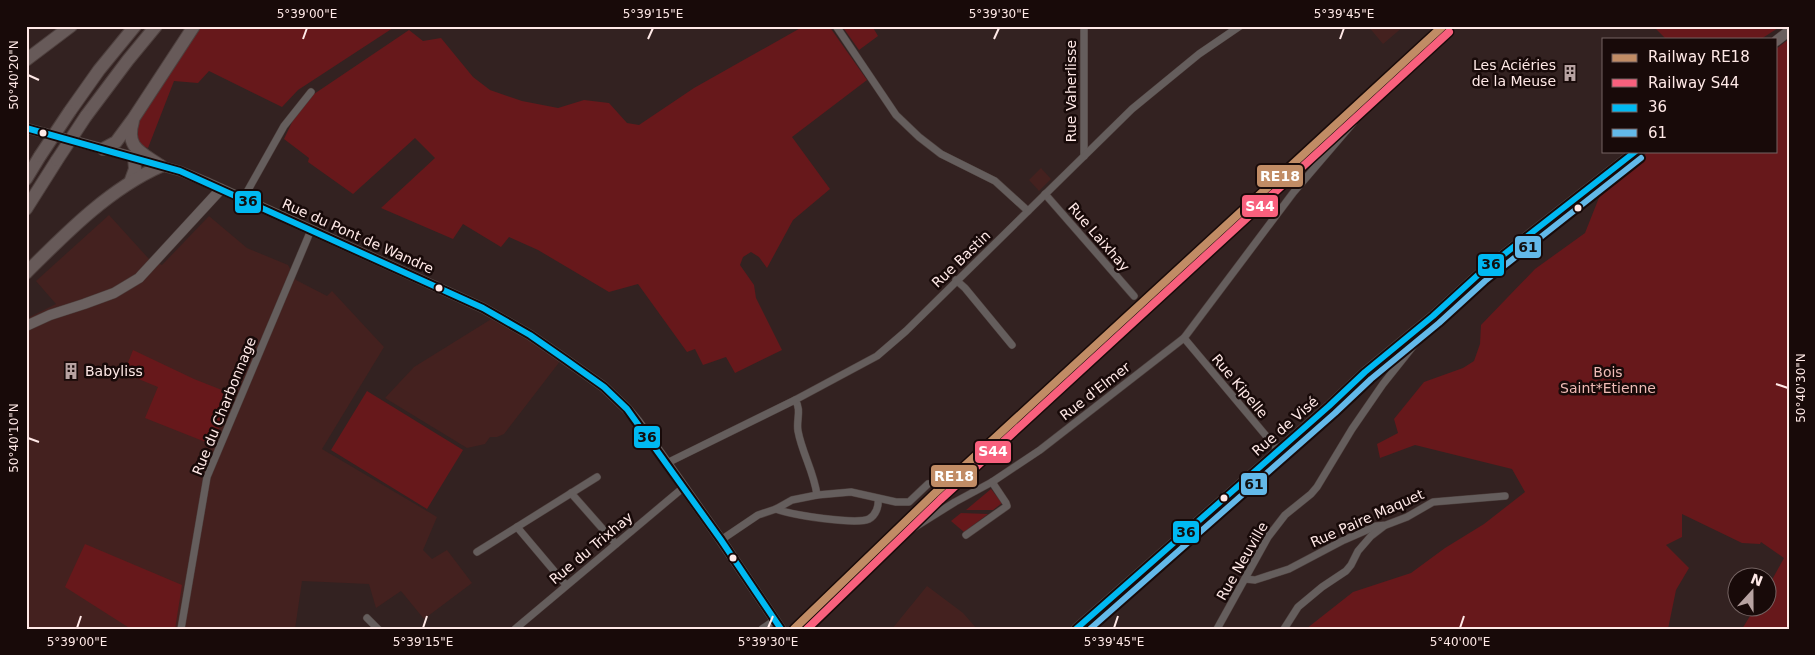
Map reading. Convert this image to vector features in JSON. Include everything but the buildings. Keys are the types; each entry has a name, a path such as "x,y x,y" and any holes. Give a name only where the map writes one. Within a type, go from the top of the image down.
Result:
{"highway":[{"path":"26,60 71,26"},
{"path":"26,178 99,70 135,26"},
{"path":"26,209 86,116 156,26"},
{"path":"103,149 116,142 133,120 194,26"},
{"path":"133,120 130,132 132,144 138,151 161,166"},
{"path":"131,180 136,169 134,157"},
{"path":"26,273 75,226 131,180 161,166"}],"street":[{"path":"836,26 896,115 919,137 941,154 995,181 1028,211"},
{"name":"Rue Vaherlisse","path":"1084,26 1084,156"},
{"name":"Rue Bastin","path":"667,463 795,400 877,356 906,331 1132,109 1199,54 1240,26"},
{"path":"1778,39 1789,31"},
{"path":"243,199 284,126 311,92"},
{"name":"Rue d'Elmer","path":"806,629 907,532 955,502 992,482 1040,450 1184,338 1293,193 1353,123"},
{"name":"Rue du Pont de Wandre","path":"26,128 134,157 180,172 483,308 530,335 604,388 627,409 684,487 781,629"},
{"name":"Rue de Visé","path":"1076,629 1365,372 1434,316 1479,274 1635,152"},
{"path":"26,326 50,315 114,293 139,278 221,189"},
{"name":"Rue Laixhay","path":"1045,194 1134,296"},
{"name":"Rue du Charbonnage","path":"181,629 207,477 311,230"},
{"path":"956,280 965,288 1012,345"},
{"name":"Rue Neuville","path":"1217,629 1268,536 1285,515 1317,487 1352,429 1434,316"},
{"name":"Rue Kipelle","path":"1184,338 1278,450"},
{"path":"795,400 798,404 799,413 798,432 815,480 817,495"},
{"path":"477,552 596,477"},
{"path":"966,535 1007,506 992,482"},
{"path":"721,540 758,515 776,510 792,500 817,495 851,492 878,499 909,502 928,484"},
{"name":"Rue du Trixhay","path":"515,629 684,487"},
{"path":"571,493 616,544"},
{"name":"Rue Paire Maquet","path":"1245,578 1255,580 1272,576 1376,526 1407,517 1433,502 1505,496"},
{"path":"776,510 850,521 867,520 876,510 879,504 878,499"},
{"path":"1284,629 1298,607 1322,587 1346,571 1358,550 1386,524"},
{"path":"517,527 566,585"},
{"path":"367,618 378,629"},
{"path":"762,629 775,620"}],"shaded area":[{"path":"1368,26 1404,26 1383,44"},
{"path":"1041,168 1051,179 1039,191 1029,180"},
{"path":"109,215 149,259 162,265 209,216 247,248 288,265 296,280 327,296 332,291 384,347 322,449 437,517 423,550 432,559 447,550 472,583 424,619 401,591 376,608 369,584 302,581 295,629 26,629 26,319 56,304 36,281"},
{"path":"493,318 561,360 504,434 490,437 485,444 467,448 385,398 414,367"},
{"path":"927,586 963,613 977,629 892,629"}],"green space":[{"path":"199,26 396,26 298,90 282,107 209,71 198,83 174,81 148,148 134,143 135,123"},
{"path":"804,26 829,26 867,80 792,137 830,189 793,220 767,268 759,257 751,252 743,257 740,265 754,285 756,298 782,350 735,373 726,357 703,365 695,349 687,352 638,284 609,292 538,250 509,237 501,247 463,224 453,239 381,208 435,158 415,138 353,194 308,162 309,158 284,139 294,118 314,94 409,30 423,41 441,38 473,77 490,90 522,101 558,108 584,100 609,103 627,123 639,125 694,88"},
{"path":"842,26 872,26 878,36 859,50"},
{"path":"1653,26 1776,26 1778,28 1763,38 1665,38"},
{"name":"Bois Saint*Etienne","path":"1789,39 1789,629 1742,629 1749,618 1778,618 1778,569 1784,558 1761,542 1760,544 1742,543 1682,514 1682,537 1666,545 1689,568 1676,590 1668,629 1306,629 1353,592 1411,573 1445,548 1484,524 1525,492 1512,469 1415,445 1380,458 1377,444 1398,433 1394,419 1424,382 1463,368 1474,361 1480,344 1481,325 1535,269 1585,233 1602,190 1648,152 1778,152 1778,47"},
{"path":"133,350 194,379 232,394 213,445 145,418 158,387 124,373"},
{"path":"367,391 463,450 427,509 331,450"},
{"path":"991,489 1002,503 993,510 966,510"},
{"path":"961,513 988,514 964,532 951,521"},
{"path":"85,544 182,585 175,629 131,629 65,587"}],"rail line":[{"name":"RE18","path":"794,629 934,494 1443,26"},
{"name":"S44","path":"807,629 940,500 1449,32"}],"transit line":[{"name":"36","path":"26,128 180,171 483,308 530,335 604,387 627,409 721,540 781,629"},
{"name":"36","path":"1076,629 1365,372 1433,316 1479,274 1635,152"},
{"name":"61","path":"1090,629 1371,379 1439,323 1485,281 1641,158"}],"place":[{"name":"Les Aciéries de la Meuse","path":"1570,73"},
{"name":"Babyliss","path":"71,371"}]}
